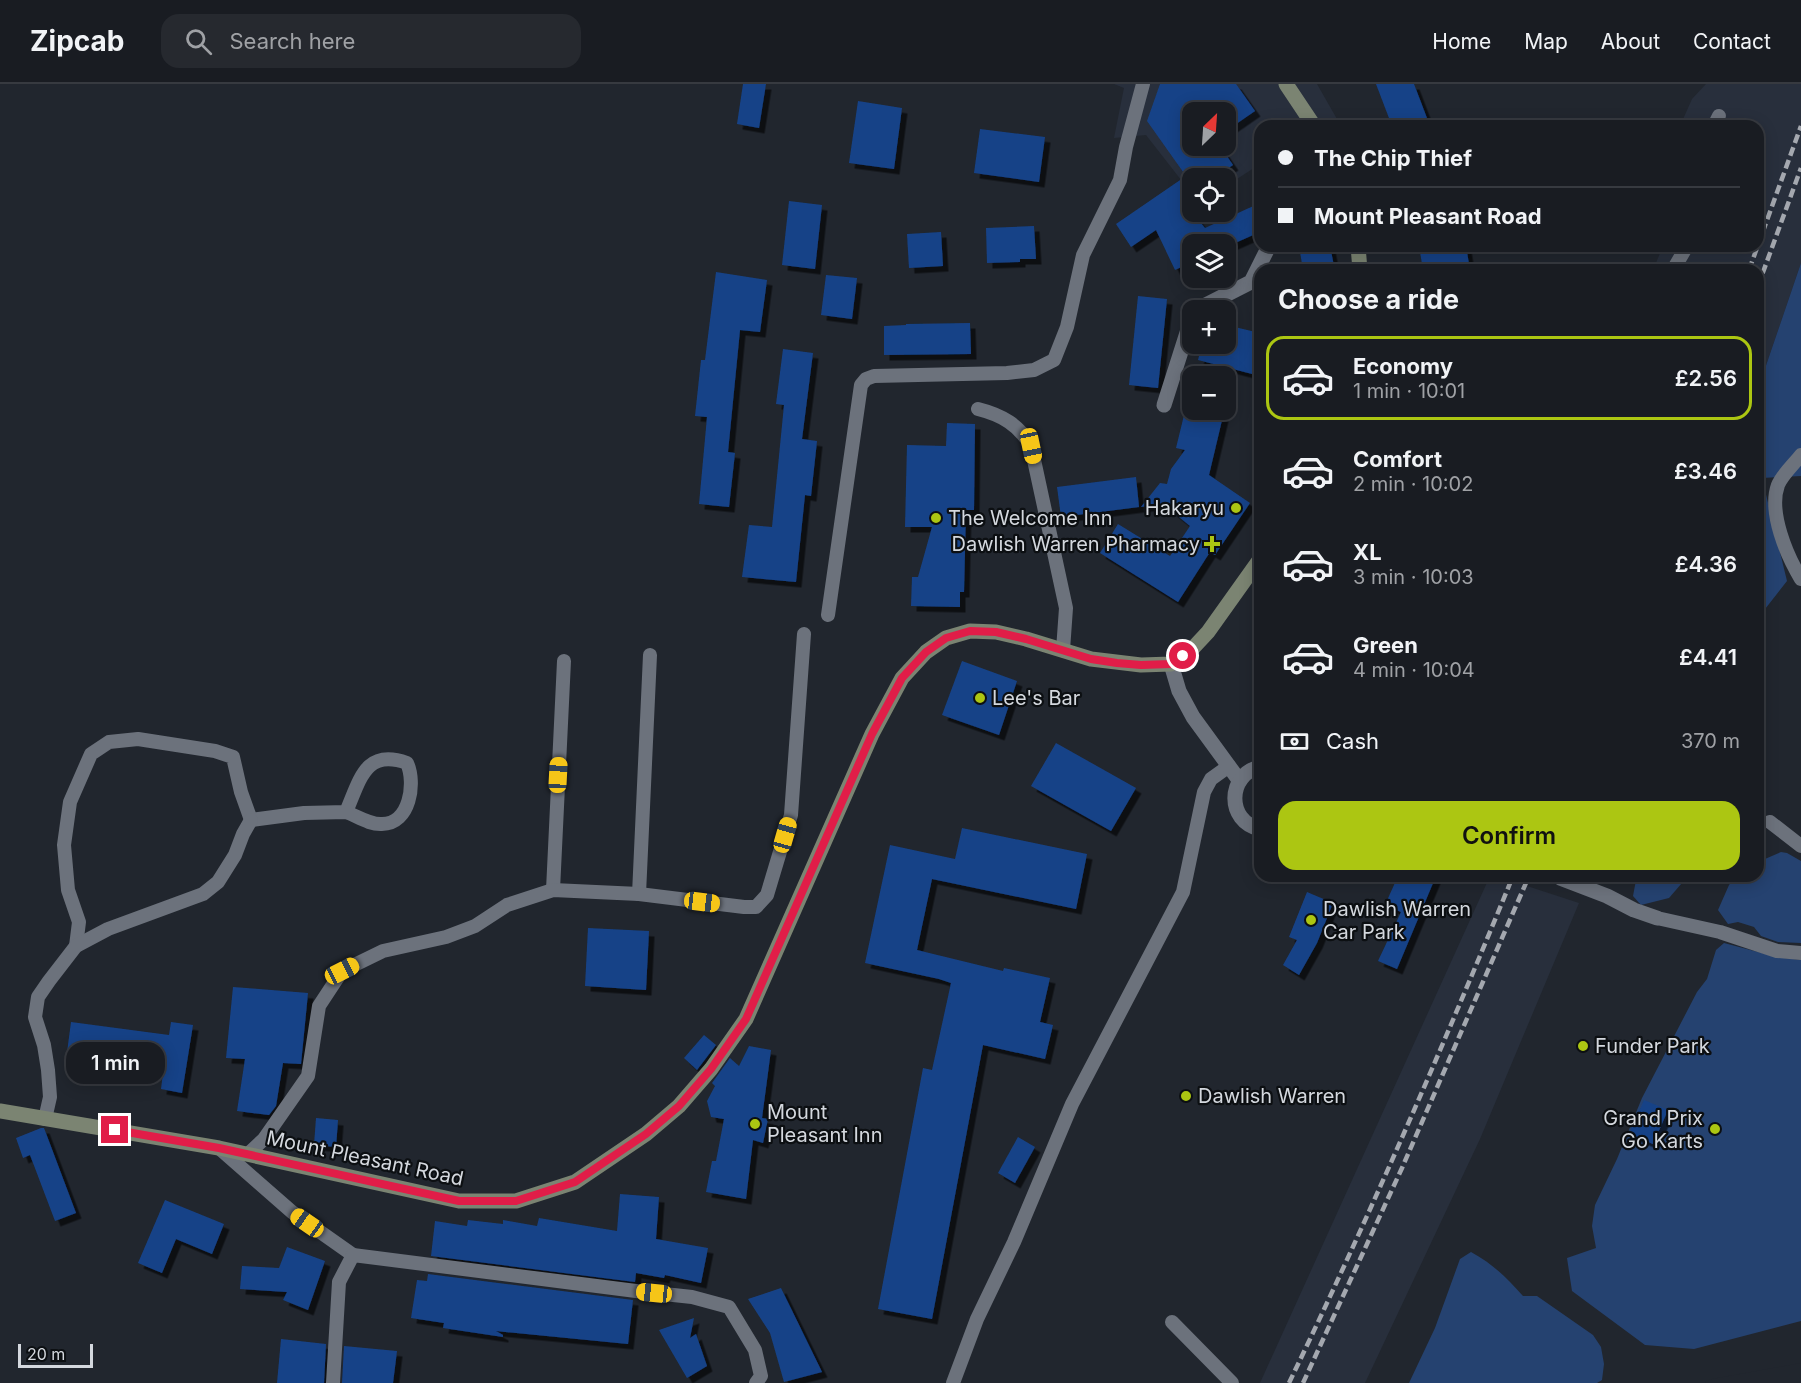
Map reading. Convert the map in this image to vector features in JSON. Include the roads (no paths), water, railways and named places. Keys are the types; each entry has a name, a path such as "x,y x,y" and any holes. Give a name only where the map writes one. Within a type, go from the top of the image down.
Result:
{"street":[{"path":"1286,84 1310,120"},
{"path":"1216,300 1251,282 1254,276"},
{"path":"1164,405 1182,348"},
{"path":"1239,780 1193,717 1179,691 1171,664 1194,647 1208,632 1254,567"},
{"name":"Mount Pleasant Road","path":"0,1112 219,1148 459,1201 516,1201 575,1182 646,1134 679,1106 711,1069 746,1019 872,734 902,678 926,652 946,638 970,631 996,632 1091,659 1141,665 1171,664"},
{"path":"1254,769 1247,772 1239,780 1234,801 1238,813 1245,822 1254,827"},
{"path":"1570,882 1657,918"}],"lane":[{"path":"828,615 861,385 866,379 874,376 1007,373 1034,370 1054,360 1067,327 1083,255 1120,180 1126,147 1143,84"},
{"path":"978,409 1008,420 1024,435 1031,446 1066,608 1063,650"},
{"path":"1801,456 1778,483 1775,498 1777,520 1790,561 1801,579"},
{"path":"248,1154 264,1139 308,1076 319,1006 342,971 382,951 446,937 476,926 507,905 554,890 639,894 744,908 756,906 767,895 791,815 804,634"},
{"path":"639,894 650,655"},
{"path":"554,890 564,661"},
{"path":"45,1119 50,1097 44,1045 35,1017 38,996 76,946 108,929 203,894 218,882 235,855 251,820 241,792 233,757 215,751 138,739 109,742 91,754 70,802 64,845 68,890 79,922 76,946"},
{"path":"251,820 304,813 346,812 373,823 384,824 396,821 411,792 411,771 407,763 385,758 374,762 362,773 346,812"},
{"path":"953,1383 978,1319 1014,1242 1072,1104 1183,892 1204,792 1210,779 1229,766"},
{"path":"1770,822 1801,846"},
{"path":"1657,918 1720,932 1777,951 1801,953"},
{"path":"219,1148 292,1212 353,1256 692,1297 729,1307 755,1350 761,1376 756,1383"},
{"path":"333,1383 339,1282 353,1256"},
{"path":"1172,1322 1232,1383"}],"railway":[{"path":"1764,228 1801,126"},
{"path":"1764,270 1801,168"},
{"path":"1751,264 1756,252"},
{"path":"1289,1383 1405,1131 1511,882"},
{"path":"1303,1383 1402,1168 1526,882"}],"place":[{"name":"Hakaryu","path":"1236,508"},
{"name":"The Welcome Inn","path":"936,518"},
{"name":"Dawlish Warren Pharmacy","path":"1212,544"},
{"name":"Lee's Bar","path":"980,698"},
{"name":"Dawlish Warren Car Park","path":"1311,920"},
{"name":"Funder Park","path":"1583,1046"},
{"name":"Dawlish Warren","path":"1186,1096"},
{"name":"Mount Pleasant Inn","path":"755,1124"},
{"name":"Grand Prix Go Karts","path":"1715,1129"}]}
